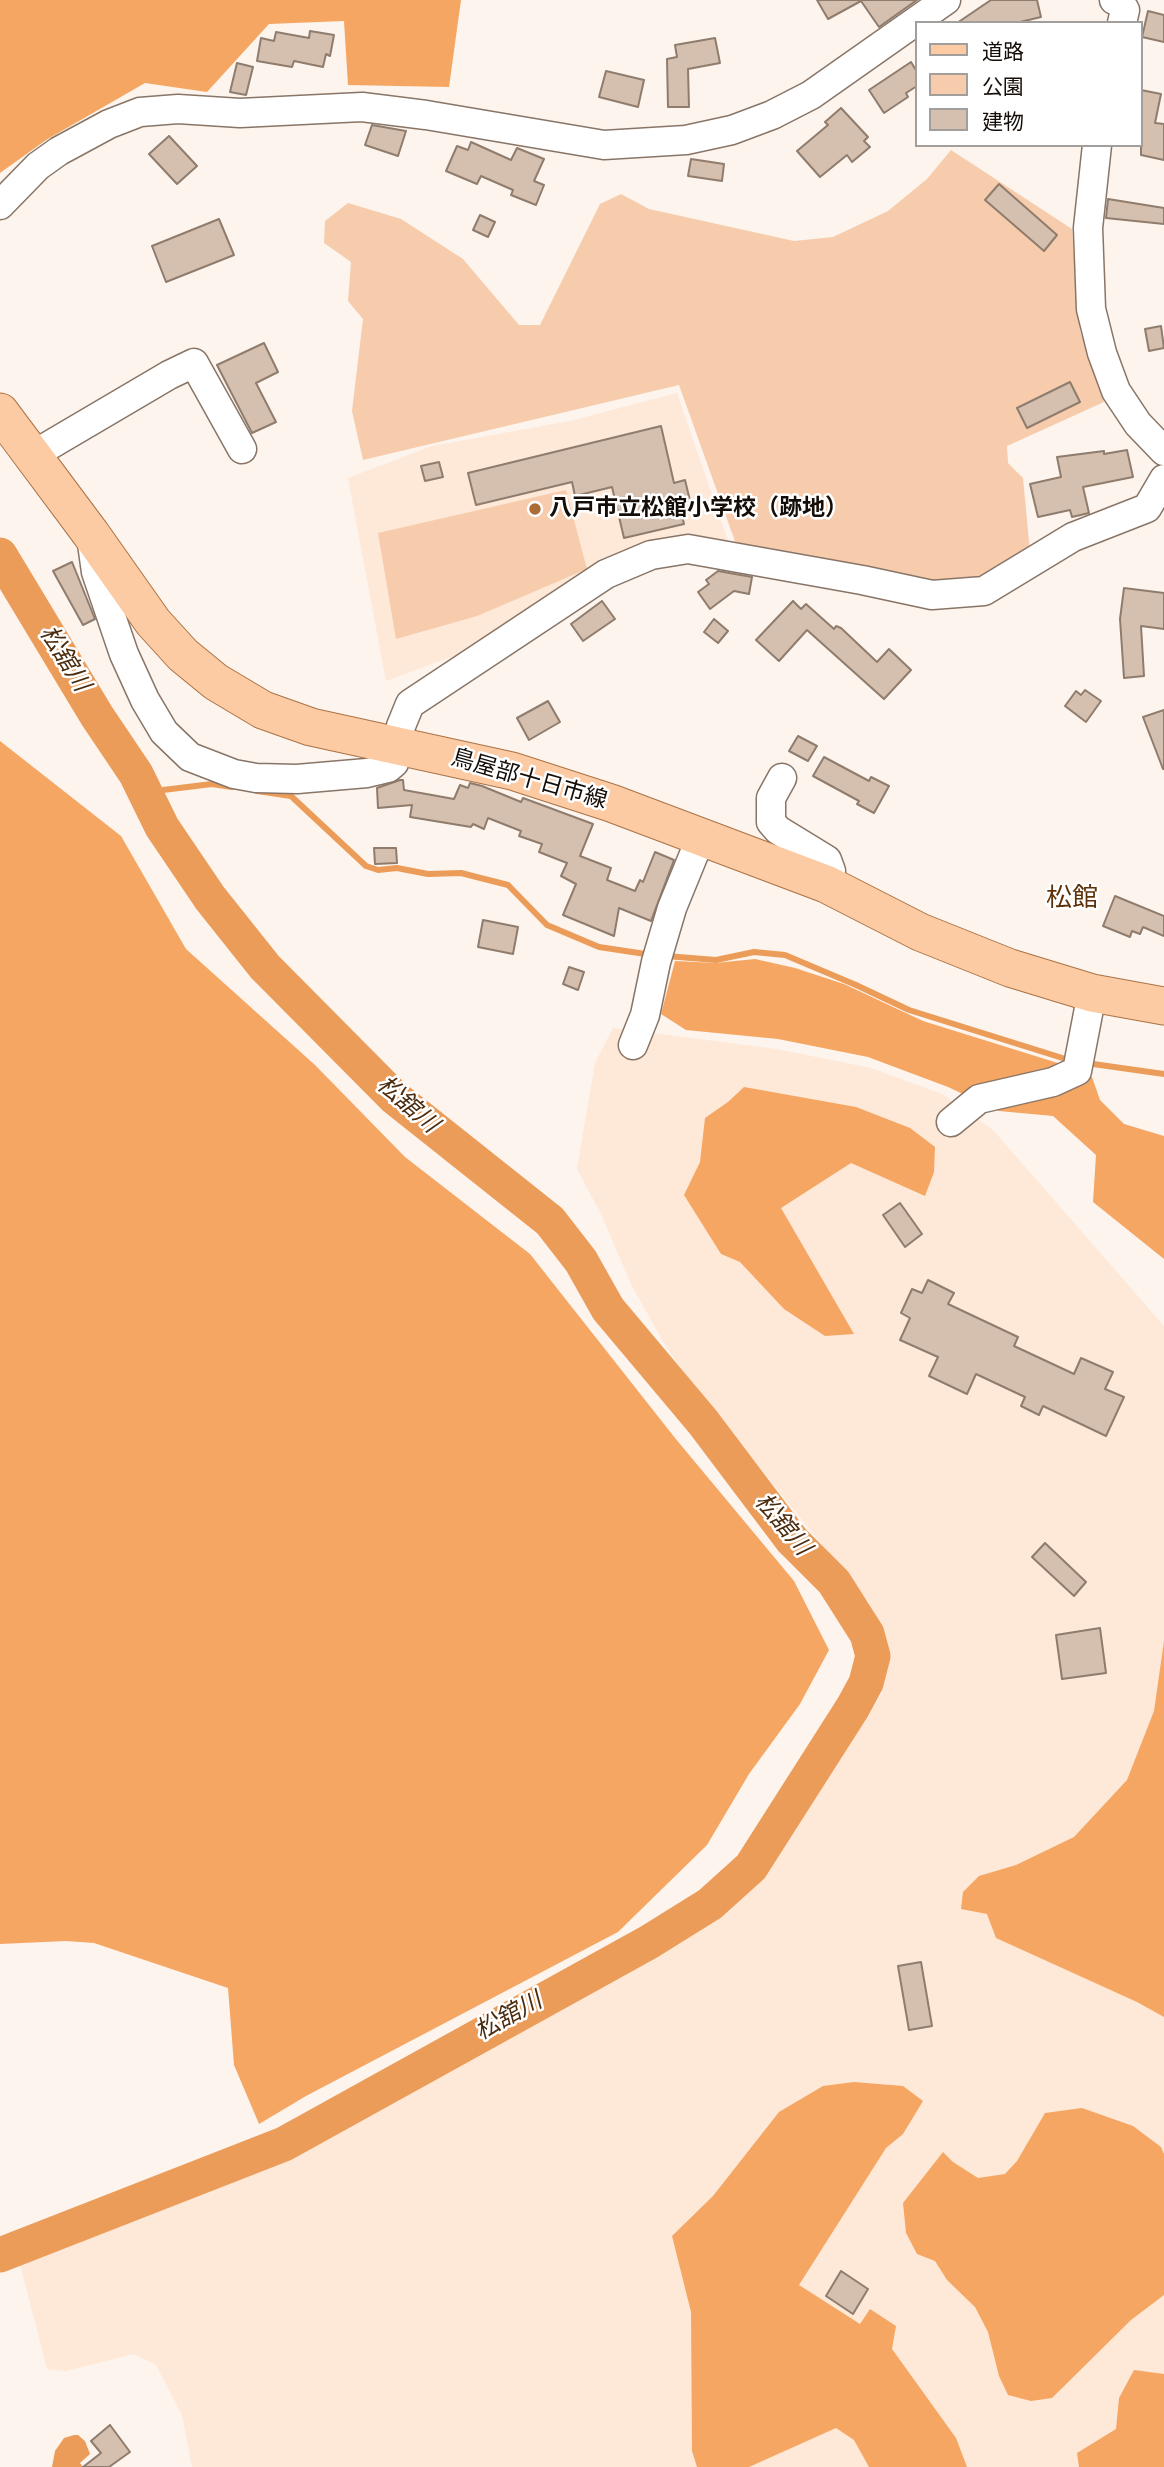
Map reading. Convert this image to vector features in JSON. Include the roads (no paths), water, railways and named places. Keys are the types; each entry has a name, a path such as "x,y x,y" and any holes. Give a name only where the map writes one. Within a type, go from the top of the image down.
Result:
{"main road":[{"name":"鳥屋部十日市線","path":"0,412 153,622 183,655 216,682 263,710 311,727 512,771 611,803 826,884 920,932 1010,968 1092,993 1164,1006"}],"street":[{"path":"916,21 946,0"},
{"path":"1114,0 1119,1 1125,10 1122,21"},
{"path":"0,205 38,166 59,151 109,124 140,112 178,109 240,113 362,107 604,145 697,138 752,122 811,95 916,21"},
{"path":"1097,147 1088,228 1091,309 1102,353 1116,391 1138,424 1164,451"},
{"path":"33,455 194,363 242,449"},
{"path":"91,534 96,572 124,654 145,700 164,732 190,757 234,774 297,779 367,773 388,768 394,763 401,726 410,704 428,689 606,573 651,555 688,549 932,595 984,592 1073,537 1147,508 1164,479"},
{"path":"782,778 771,798 771,822 778,830 827,860 831,870 826,884"},
{"path":"633,1045 645,1015 656,962 672,908 701,837"},
{"path":"951,1122 979,1099 1053,1082 1077,1071 1092,993"}],"waterway":[{"name":"松舘川","path":"0,555 97,716 136,774 162,827 210,898 265,967 394,1097 550,1221 581,1261 608,1309 703,1422 792,1540 834,1582 867,1634 873,1656 866,1683 853,1707 751,1867 710,1904 649,1942 284,2144 0,2255"},
{"path":"148,801 163,790 212,784 232,787"},
{"path":"257,791 291,796 366,866 378,870 397,868 428,874 461,873 508,885 547,925 599,947 652,955"},
{"path":"666,956 716,960 754,952 785,955 909,1010 1072,1061"},
{"path":"1086,1063 1164,1074"}],"place":[{"name":"八戸市立松館小学校（跡地）","path":"535,509"}],"district":[{"name":"松館","path":"1072,899"}]}
